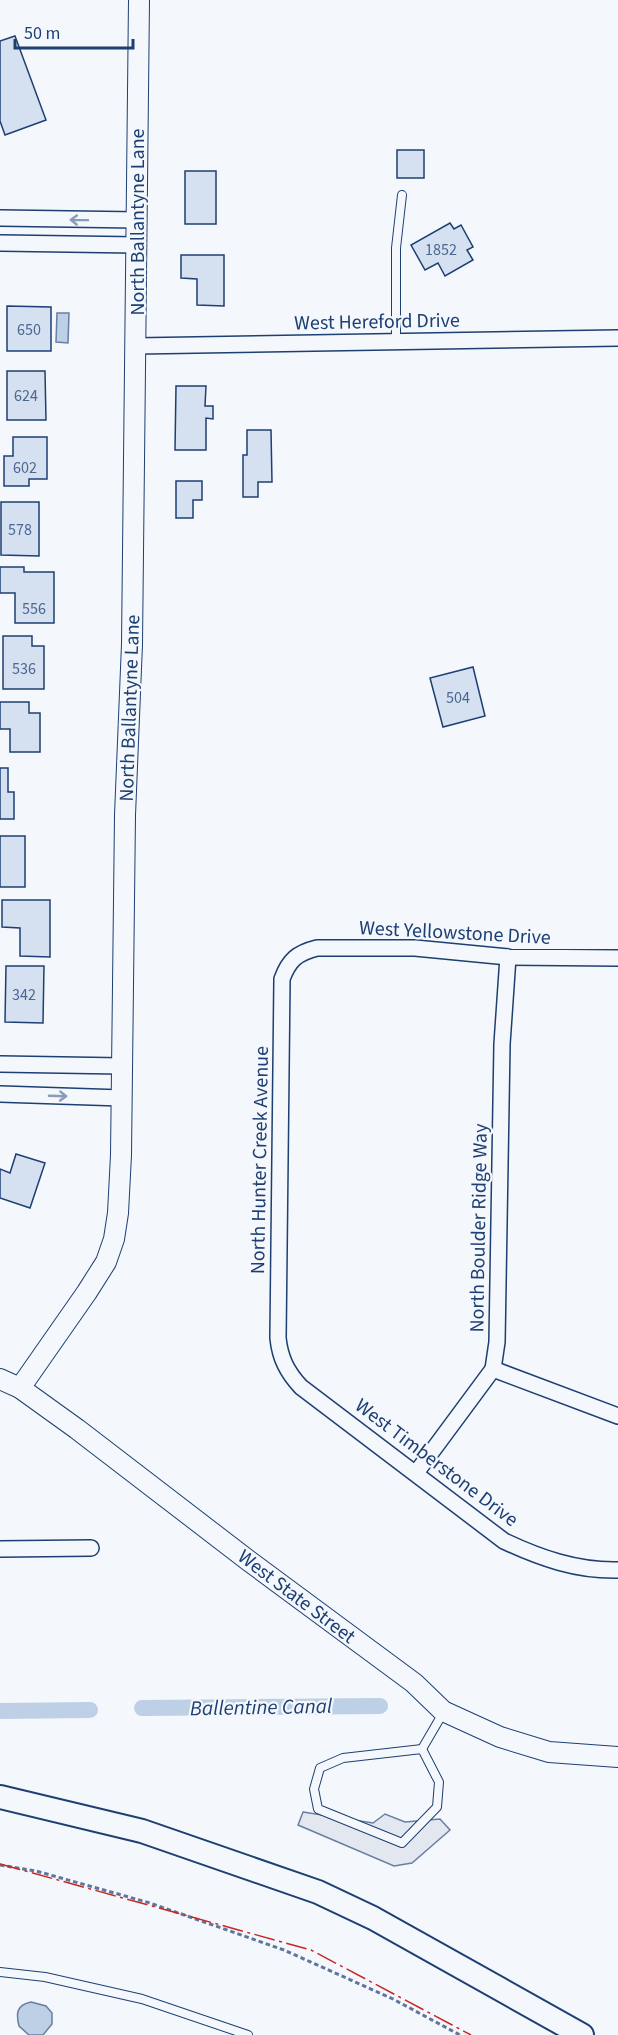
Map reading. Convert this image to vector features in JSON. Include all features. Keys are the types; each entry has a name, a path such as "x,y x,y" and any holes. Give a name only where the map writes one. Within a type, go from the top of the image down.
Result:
{"main road":[{"path":"0,1797 142,1831 318,1892 373,1918 582,2035"}],"street":[{"name":"North Ballantyne Lane","path":"20,1388 87,1292 105,1262 114,1239 118,1213 122,1098 125,815 132,644 139,0"},
{"path":"0,219 138,220"},
{"path":"0,243 137,245"},
{"name":"West Hereford Drive","path":"136,346 618,338"},
{"name":"West Yellowstone Drive","path":"292,958 317,948 415,948 508,957 618,958"},
{"name":"North Boulder Ridge Way","path":"493,1369 496,1342 502,1044 508,957"},
{"name":"North Hunter Creek Avenue","path":"283,1363 278,1338 282,979 292,958"},
{"path":"0,1064 122,1066"},
{"path":"0,1094 122,1098"},
{"name":"West Timberstone Drive","path":"283,1363 290,1376 301,1387 504,1541 532,1554 566,1565 618,1570"},
{"path":"416,1473 493,1369 618,1416"},
{"name":"West State Street","path":"0,1379 20,1388 77,1429 249,1561 414,1683 443,1711 500,1737 549,1752 618,1757"},
{"path":"0,1549 91,1548"}],"lane":[{"path":"396,342 396,248 402,195"},
{"path":"422,1749 443,1711"},
{"path":"422,1749 438,1782 437,1807 402,1843 318,1809 314,1789 320,1768 343,1758 422,1749"},
{"path":"0,1972 45,1977 142,1999 248,2035"}],"path":[{"path":"0,1865 36,1871 150,1903 284,1950 393,1999 460,2035"}],"shaded area":[{"path":"303,1812 373,1823 385,1814 405,1822 440,1819 450,1830 412,1863 394,1866 298,1825"}],"water":[{"path":"57,313 69,313 68,343 56,342"},
{"path":"31,2002 46,2006 52,2013 52,2024 43,2035 29,2035 19,2026 18,2011 22,2005"}],"building":[{"path":"15,36 46,120 5,135 0,121 0,41"},
{"path":"397,150 424,150 424,178 397,178"},
{"path":"185,171 216,171 216,224 185,224"},
{"path":"450,223 454,229 461,225 473,247 467,250 473,260 445,276 438,263 425,270 411,245"},
{"path":"181,255 224,255 224,306 197,305 197,279 181,278"},
{"path":"7,306 51,307 51,351 7,351"},
{"path":"7,371 45,371 46,420 7,420"},
{"path":"176,386 206,386 205,406 213,406 213,419 206,418 206,450 175,450"},
{"path":"247,430 271,430 272,482 258,482 258,497 243,497 243,455 247,455"},
{"path":"13,437 47,437 47,479 29,479 29,486 4,486 4,456 13,456"},
{"path":"176,481 202,481 202,500 193,500 193,518 176,518"},
{"path":"1,502 39,502 39,556 1,555"},
{"path":"0,567 24,567 24,572 54,572 54,623 15,623 15,593 0,593"},
{"path":"3,636 32,636 32,646 44,646 44,689 3,689"},
{"path":"473,667 485,716 443,727 430,678"},
{"path":"0,702 29,702 29,713 40,713 40,752 10,752 10,729 0,729"},
{"path":"0,768 8,768 8,792 14,792 14,819 0,819"},
{"path":"0,836 25,836 25,887 0,887"},
{"path":"2,900 50,900 50,957 20,956 20,928 2,927"},
{"path":"6,966 44,966 43,1023 5,1022"},
{"path":"16,1154 45,1163 30,1208 0,1198 0,1169 10,1173"}],"waterway":[{"name":"Ballentine Canal","path":"142,1708 380,1706"},
{"name":"Ballentine Canal","path":"0,1711 90,1710"}],"power":[{"path":"0,1864 311,1950 471,2035"}]}
